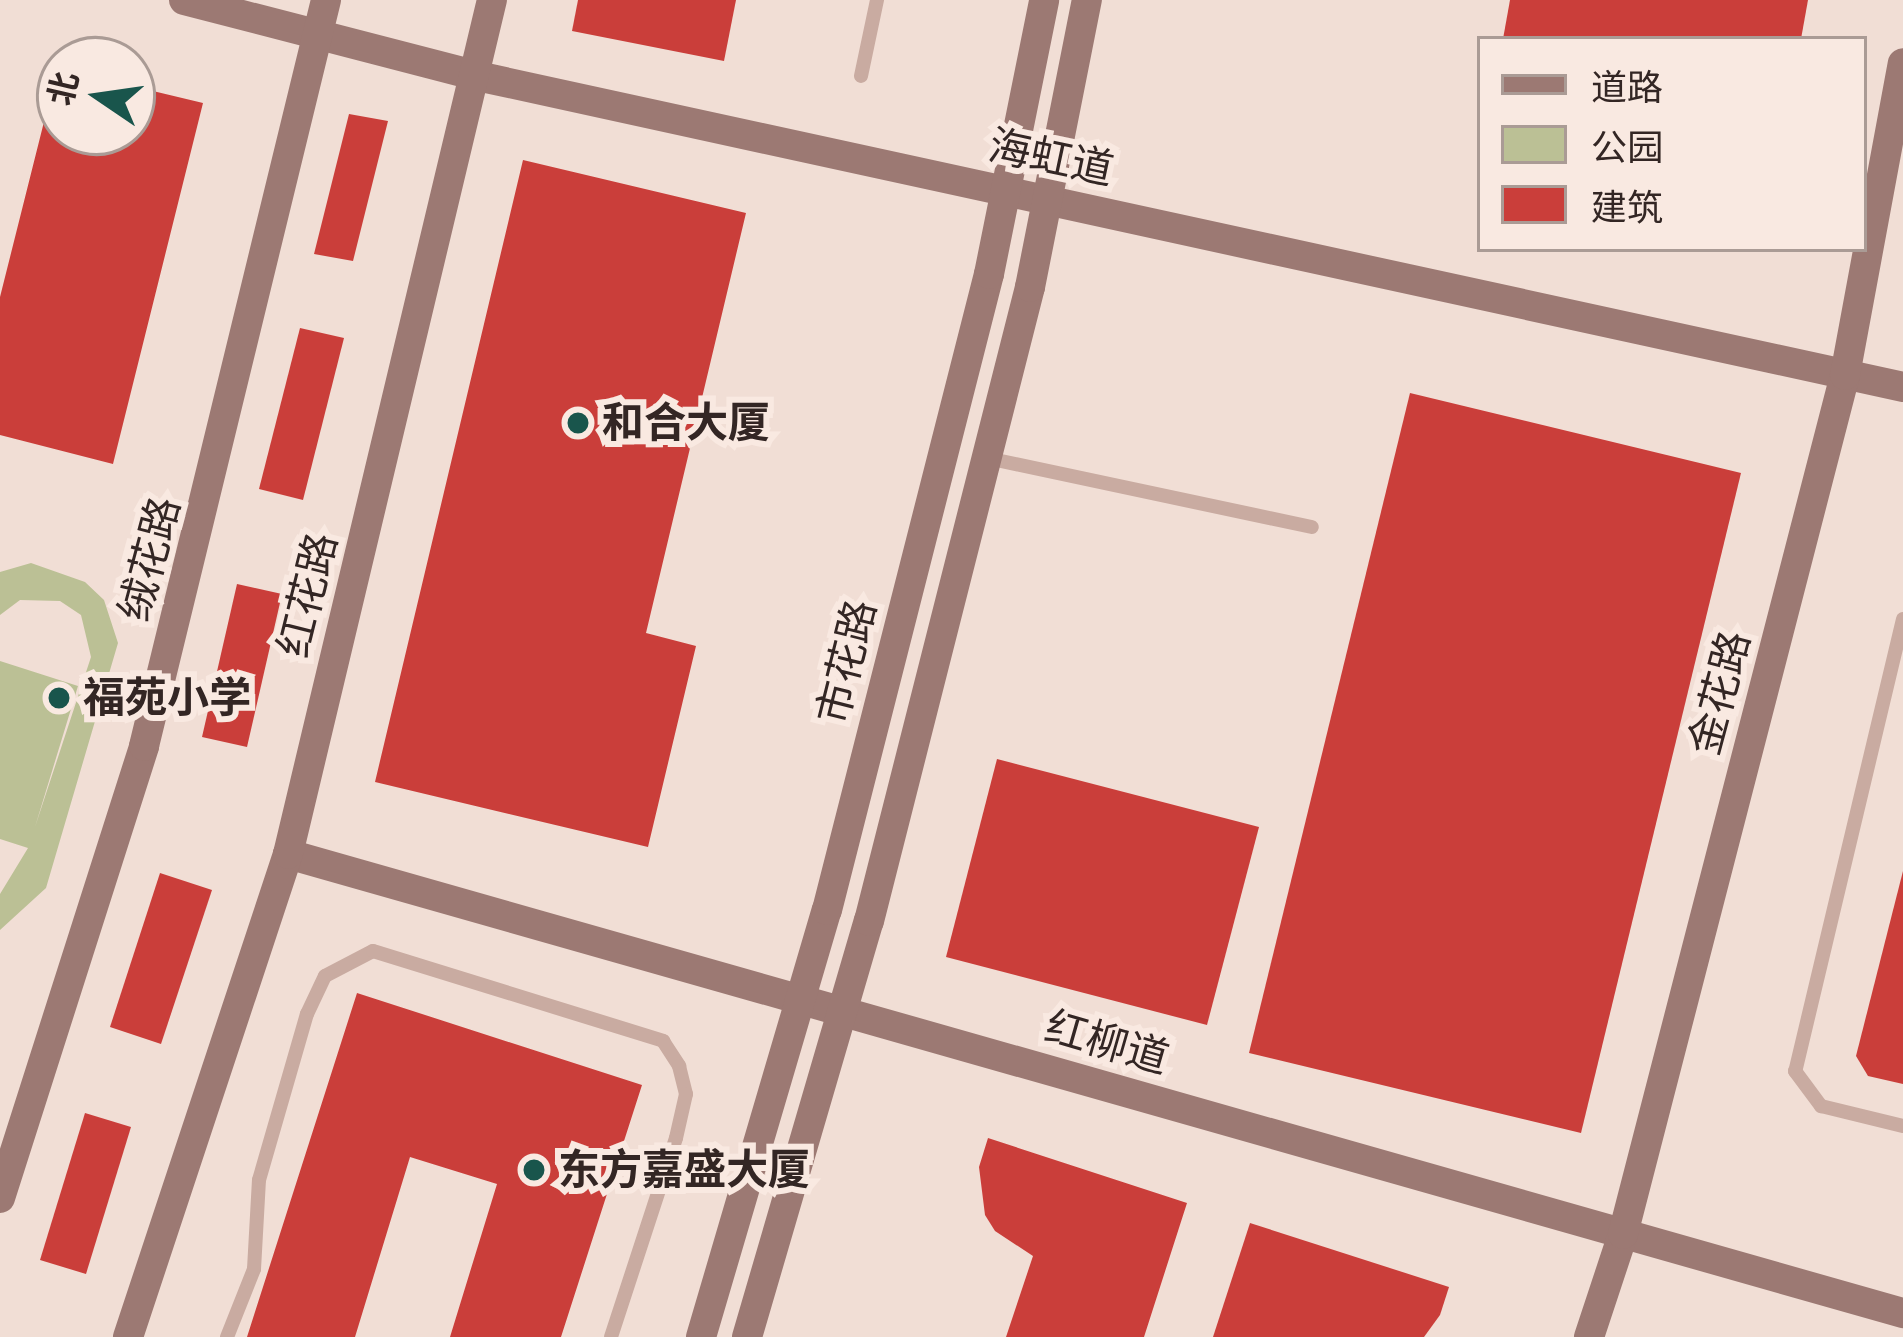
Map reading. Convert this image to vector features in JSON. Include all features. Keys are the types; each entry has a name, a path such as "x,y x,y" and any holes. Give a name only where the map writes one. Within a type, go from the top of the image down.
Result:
{"street":[{"name":"海虹道","path":"184,0 323,15 477,76 1903,387"},
{"name":"红花路","path":"128,1337 288,854 492,0"},
{"name":"市花路","path":"700,1337 803,1000 1006,191 1044,0"},
{"name":"市花路","path":"747,1337 845,1012 987,458 1048,201 1087,0"},
{"name":"绒花路","path":"0,1198 144,746 323,15"},
{"name":"金花路","path":"1589,1337 1623,1234 1845,375 1903,63"},
{"name":"红柳道","path":"288,854 1903,1313"}],"lane":[{"path":"861,76 877,0"},
{"path":"987,458 1312,527"},
{"path":"1903,619 1795,1071 1821,1106 1903,1126"},
{"path":"227,1337 254,1269 259,1180 307,1014 325,976 373,951 663,1041 679,1066 686,1094 676,1138 611,1337"}],"green space":[{"path":"31,563 85,582 104,600 118,643 46,888 0,930 0,894 28,848 0,839 0,661 78,686 35,827 91,657 81,615 60,601 20,600 0,615 0,572"}],"building":[{"path":"578,0 736,0 724,61 572,31"},
{"path":"1510,0 1808,0 1802,36 1504,36"},
{"path":"156,92 203,103 113,464 0,435 0,297 36,154 156,156"},
{"path":"349,114 388,121 353,261 314,254"},
{"name":"和合大厦","path":"523,160 746,213 646,633 696,646 648,847 375,782"},
{"path":"300,328 344,338 303,500 259,489"},
{"path":"1410,393 1741,473 1581,1133 1249,1053"},
{"path":"237,584 282,594 247,747 202,737"},
{"path":"997,759 1259,827 1207,1025 946,957"},
{"path":"1903,871 1903,1084 1868,1076 1856,1056"},
{"path":"160,873 212,890 161,1044 110,1027"},
{"name":"东方嘉盛大厦","path":"357,993 642,1085 561,1337 450,1337 497,1184 410,1157 355,1337 247,1337"},
{"path":"85,1113 131,1127 86,1274 40,1260"},
{"path":"988,1138 1187,1203 1144,1337 1006,1337 1033,1256 995,1231 985,1215 979,1167"},
{"path":"1250,1223 1449,1287 1440,1315 1424,1337 1213,1337"}],"place":[{"name":"和合大厦","path":"578,423"},
{"name":"福苑小学","path":"59,698"},
{"name":"东方嘉盛大厦","path":"534,1170"}]}
